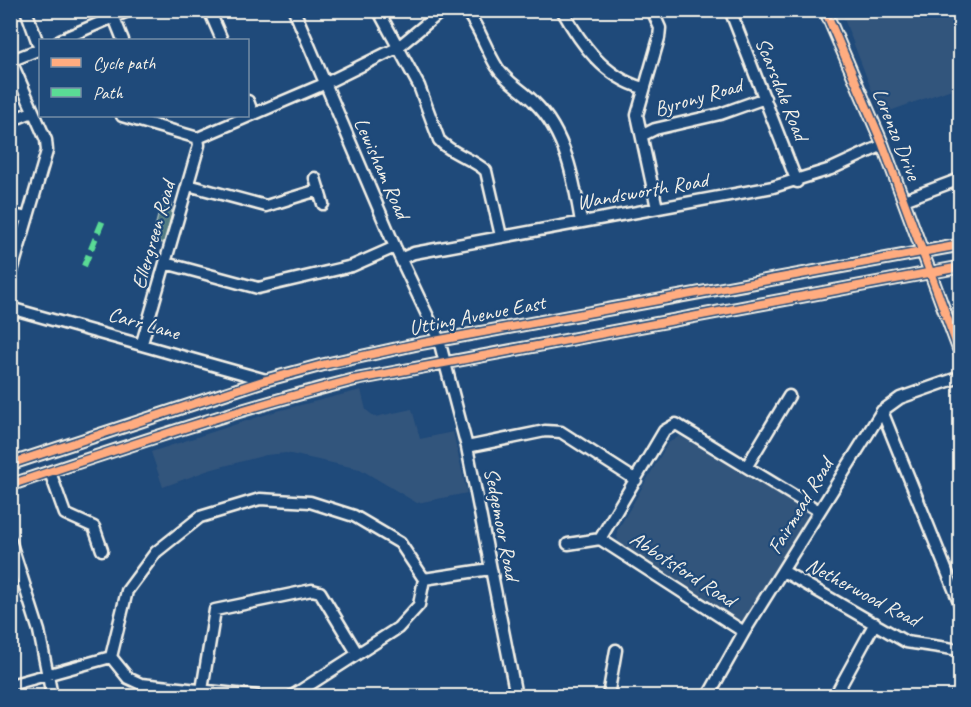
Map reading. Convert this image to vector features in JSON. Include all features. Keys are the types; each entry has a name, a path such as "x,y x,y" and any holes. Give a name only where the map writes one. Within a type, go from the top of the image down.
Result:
{"street":[{"path":"26,10 39,46"},
{"path":"62,39 112,14 129,10"},
{"path":"209,10 222,39"},
{"name":"Lewisham Road","path":"294,10 395,247 439,340"},
{"path":"378,10 419,86 439,140 444,146 486,171 501,236"},
{"path":"249,116 324,84 397,48 443,10"},
{"path":"465,10 475,22 497,67 536,103 557,135 573,176 581,222"},
{"path":"562,10 579,40 605,66 625,82 643,88"},
{"path":"652,10 660,28 659,38 637,115 657,208"},
{"name":"Scarsdale Road","path":"730,10 797,182"},
{"name":"Lorenzo Drive","path":"825,10 883,145 960,353"},
{"path":"112,14 123,39"},
{"path":"10,278 47,151 46,140 11,61 39,49"},
{"name":"Byrony Road","path":"643,135 655,129 720,114 765,98"},
{"path":"249,103 253,114"},
{"path":"10,121 32,112"},
{"path":"125,117 198,138 246,117"},
{"name":"Ellergreen Road","path":"142,343 199,145 198,138"},
{"name":"Wandsworth Road","path":"402,258 414,253 501,236 797,182 883,145"},
{"path":"315,178 323,204"},
{"name":"Lorenzo Drive","path":"904,200 960,179"},
{"path":"188,185 266,206 318,190"},
{"path":"10,214 27,218"},
{"name":"Utting Avenue East","path":"10,464 266,380 439,340 960,245"},
{"path":"165,263 258,288 352,266 395,247"},
{"name":"Utting Avenue East","path":"10,485 282,398 445,361 960,267"},
{"name":"Carr Lane","path":"10,308 142,343 266,380"},
{"name":"Sedgemoor Road","path":"439,340 467,447 516,696"},
{"name":"Fairmead Road","path":"708,696 744,632 882,411 900,398 960,377"},
{"path":"747,466 789,396"},
{"path":"882,411 960,604"},
{"name":"Abbotsford Road","path":"600,539 664,431 676,424 819,511"},
{"path":"467,447 545,431 561,432 636,480"},
{"path":"50,472 65,514 94,527 102,550"},
{"path":"111,657 127,591 156,552 200,517 260,499 310,502 354,516 400,543 424,579 419,605 398,628 292,696"},
{"name":"Abbotsford Road","path":"568,544 600,539 744,632"},
{"path":"10,540 32,603 52,696"},
{"path":"424,579 490,569"},
{"name":"Netherwood Road","path":"783,571 906,642 960,650"},
{"path":"202,690 215,610 312,590 320,592 357,653"},
{"path":"835,696 875,623"},
{"path":"608,696 616,650"},
{"path":"10,685 111,657"},
{"path":"111,657 128,678 141,684 256,696"},
{"path":"957,696 960,689"}],"shaded area":[{"path":"841,11 960,11 960,86 881,114"},
{"path":"361,390 366,410 375,417 412,409 420,439 453,432 467,493 417,503 360,469 286,453 266,455 209,470 163,487 151,452 277,411"},
{"path":"680,436 804,509 807,520 746,619 739,621 618,543 617,531 668,443"}],"green space":[{"path":"163,197 171,204 172,214 165,244 152,239"}],"marked path":[{"path":"84,266 103,220"}],"cycle path":[{"path":"825,10 883,145 960,353"},
{"path":"10,464 266,380 322,365 418,344 960,245"},
{"path":"10,485 224,416 353,380 960,267"}]}
